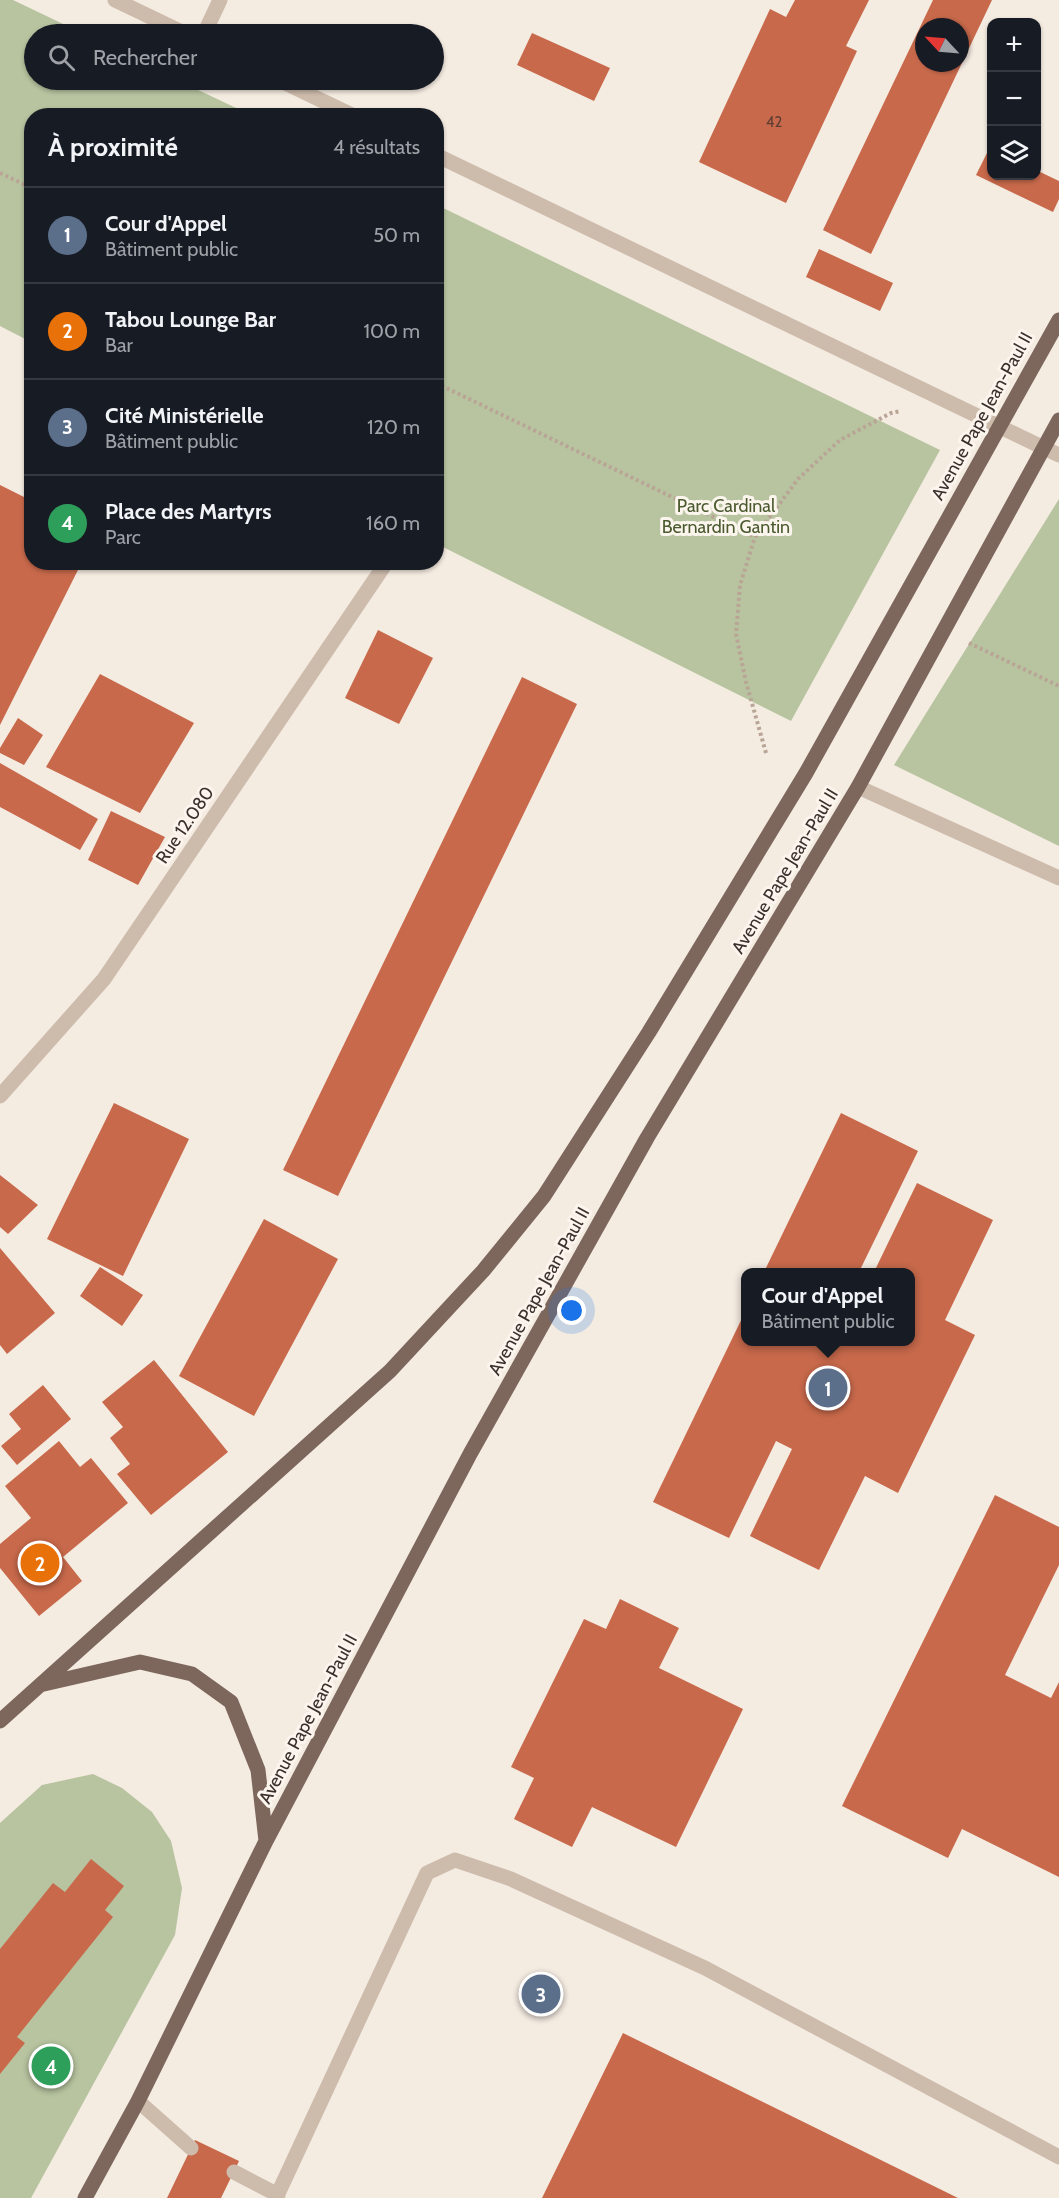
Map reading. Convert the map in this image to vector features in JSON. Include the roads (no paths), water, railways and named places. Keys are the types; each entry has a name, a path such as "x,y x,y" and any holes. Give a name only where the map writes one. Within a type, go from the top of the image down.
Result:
{"main road":[{"name":"Avenue Pape Jean-Paul II","path":"0,1721 390,1371 483,1271 544,1196 649,1032 806,773 1059,320"},
{"name":"Avenue Pape Jean-Paul II","path":"86,2198 138,2101 266,1841 470,1454 647,1138 858,788 1059,420"},
{"path":"41,1685 140,1662 192,1674 231,1702 258,1770 266,1841"}],"street":[{"path":"115,0 165,24"},
{"path":"209,24 220,0"},
{"path":"300,90 337,108"},
{"path":"444,159 1059,455"},
{"name":"Rue 12.080","path":"0,1096 104,979 381,570"},
{"path":"858,788 1059,878"},
{"path":"234,2172 277,2197 427,1873 455,1860 511,1879 705,1968 1059,2157"},
{"path":"138,2101 191,2148"}],"place":[{"name":"Cour d'Appel","path":"828,1388"},
{"name":"Tabou Lounge Bar","path":"40,1563"},
{"name":"Cité Ministérielle","path":"541,1994"},
{"name":"Place des Martyrs","path":"51,2066"}],"park label":[{"name":"Parc Cardinal Bernardin Gantin","path":"726,516"}]}
